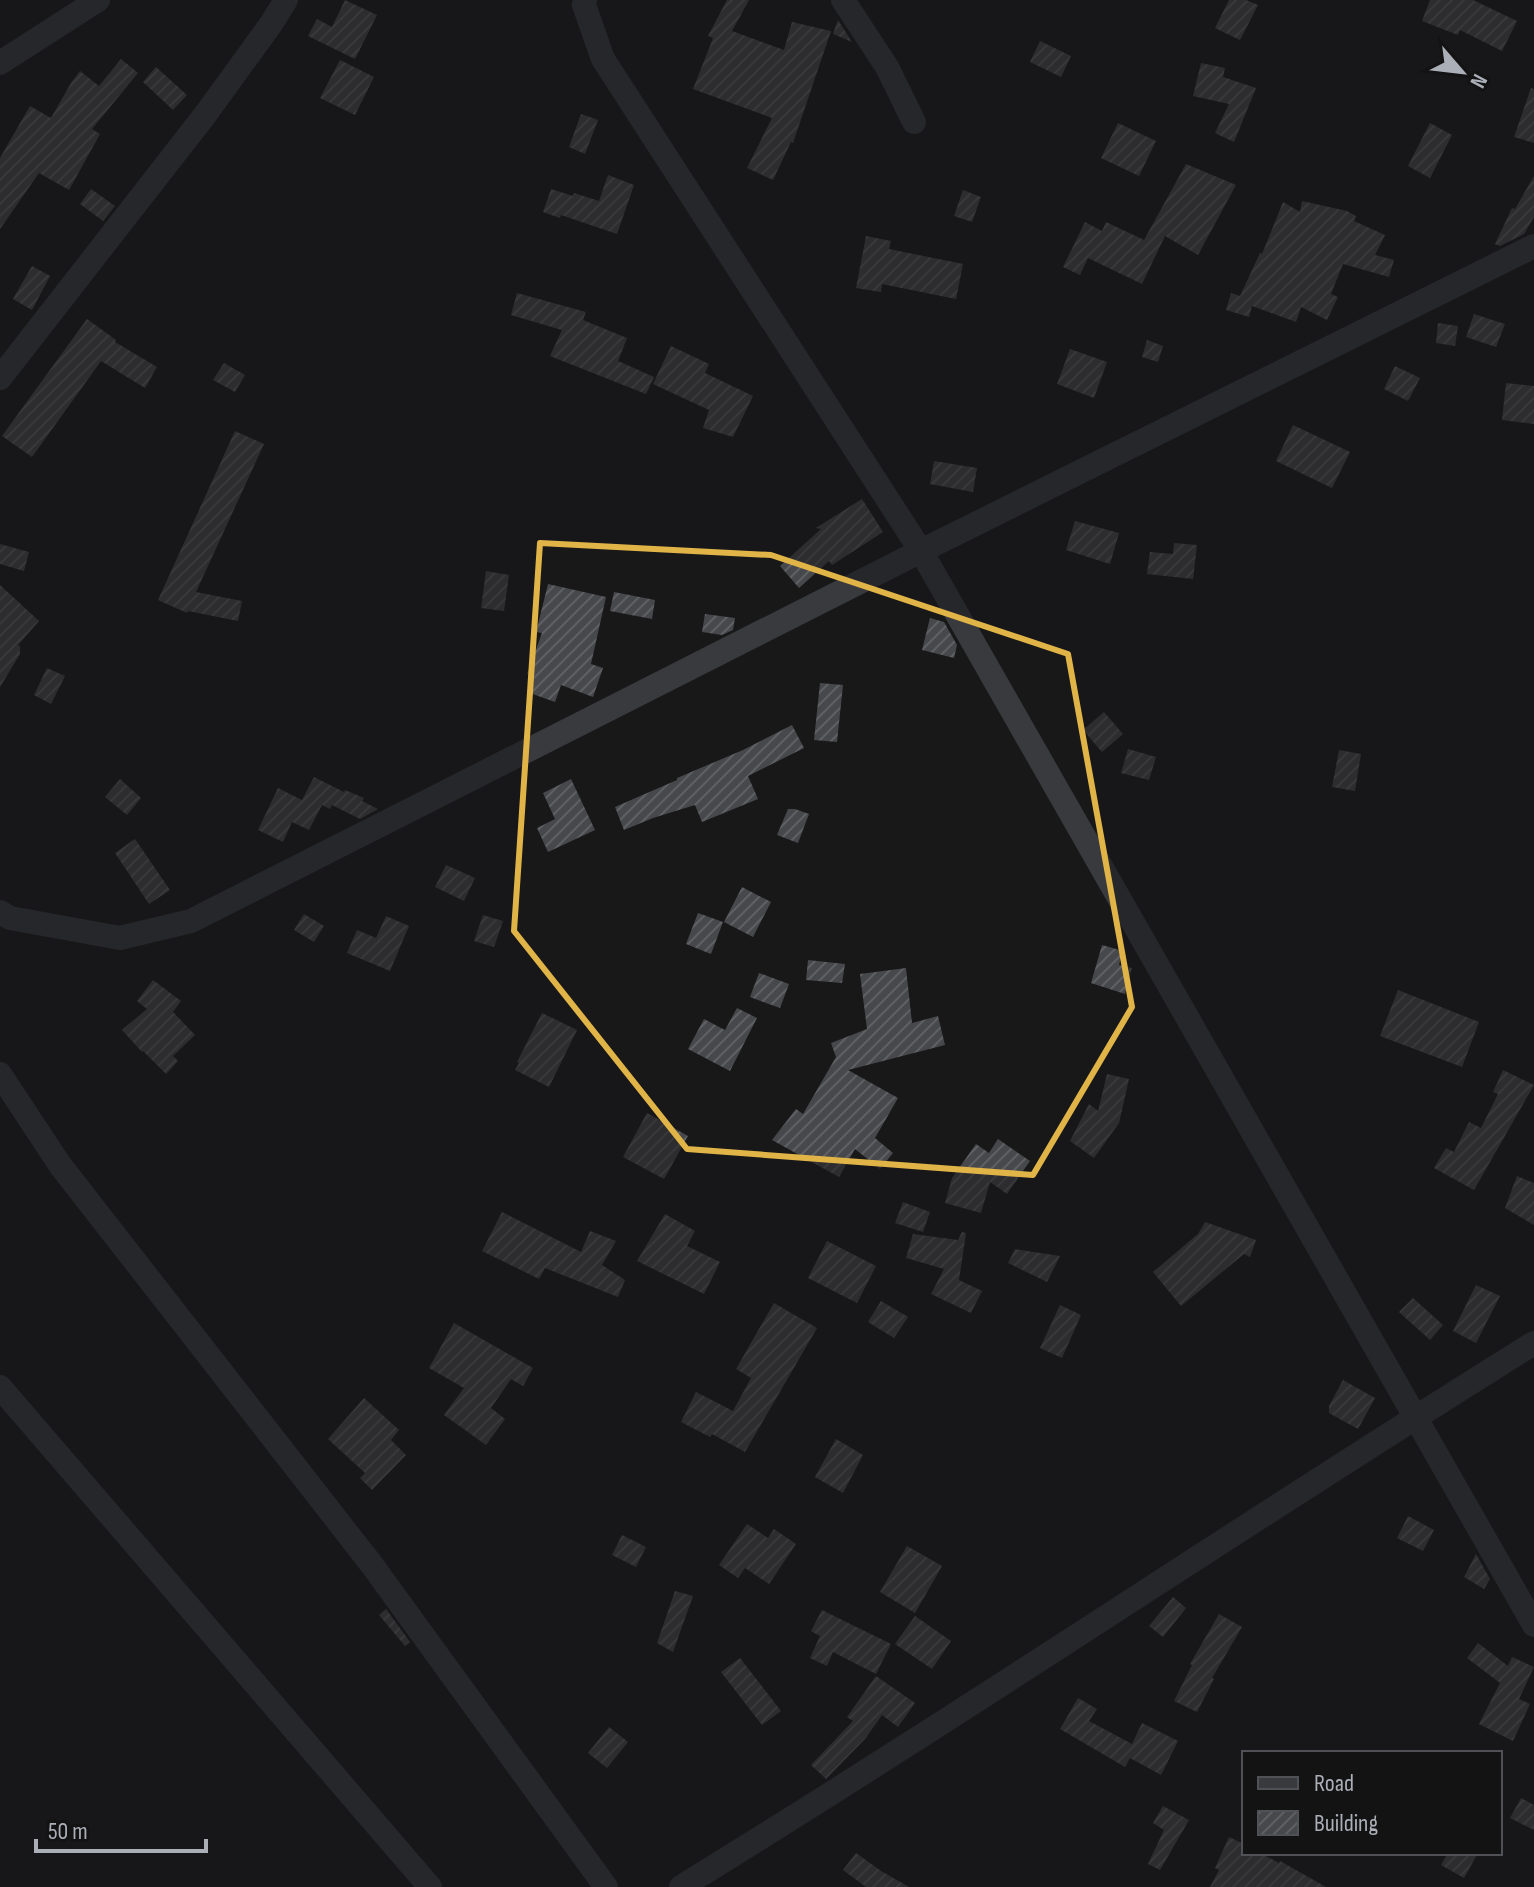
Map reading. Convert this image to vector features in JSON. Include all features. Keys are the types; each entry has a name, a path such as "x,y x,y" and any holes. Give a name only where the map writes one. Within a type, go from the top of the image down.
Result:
{"street":[{"path":"0,63 98,0"},
{"path":"0,378 205,115 286,0"},
{"path":"585,0 584,5 603,59 921,551 1534,1625"},
{"path":"843,0 887,67 914,122"},
{"path":"0,912 10,918 120,938 191,921 921,551 1534,246"},
{"path":"0,1074 60,1165 372,1565 606,1887"},
{"path":"681,1887 810,1808 1534,1343"},
{"path":"0,1387 430,1887"}],"highlighted area":[{"path":"540,543 771,555 1068,654 1132,1007 1033,1175 687,1149 514,931"}],"building":[{"path":"345,0 377,15 355,59 308,36 317,19 332,27"},
{"path":"727,0 749,0 732,31 784,50 792,22 831,31 793,143 773,180 747,168 772,118 693,89 713,38 708,36"},
{"path":"1229,0 1246,0 1258,5 1240,40 1215,28"},
{"path":"1430,0 1473,0 1517,21 1502,51 1460,30 1458,35 1422,21"},
{"path":"838,20 852,42 833,34"},
{"path":"1040,41 1071,56 1061,77 1030,62"},
{"path":"121,59 138,73 92,129 100,134 69,190 39,173 0,229 0,158 30,106 51,118 80,71 99,86"},
{"path":"340,60 374,77 355,115 320,98"},
{"path":"1201,63 1225,68 1223,77 1256,88 1234,142 1215,133 1229,104 1193,96"},
{"path":"156,67 187,95 173,110 143,82"},
{"path":"1531,88 1534,89 1534,143 1514,137"},
{"path":"581,114 598,120 585,154 569,147"},
{"path":"1118,123 1156,141 1139,176 1101,158"},
{"path":"1430,123 1452,135 1430,178 1408,166"},
{"path":"1186,164 1236,185 1198,255 1165,236 1142,284 1088,258 1080,275 1063,267 1085,222 1102,231 1106,222 1144,240"},
{"path":"608,175 634,185 617,234 543,212 551,189 599,201"},
{"path":"1534,176 1534,217 1524,234 1500,246 1495,244 1512,208 1515,209"},
{"path":"91,189 115,206 103,221 80,204"},
{"path":"963,190 981,197 972,222 954,216"},
{"path":"1302,201 1347,211 1356,216 1354,221 1385,235 1375,255 1394,260 1389,277 1343,264 1331,294 1338,297 1327,320 1301,307 1296,322 1252,306 1249,317 1226,310 1231,293 1240,296 1262,254 1283,202 1300,212"},
{"path":"866,236 891,241 889,249 963,264 956,299 882,284 881,292 856,288"},
{"path":"32,266 50,276 32,310 13,299"},
{"path":"517,293 586,312 583,320 627,338 618,361 654,377 646,394 550,356 562,330 511,315"},
{"path":"1474,314 1505,324 1496,347 1466,337"},
{"path":"87,319 115,342 157,367 145,388 101,361 32,457 2,436"},
{"path":"1438,323 1458,326 1455,346 1436,343"},
{"path":"1147,340 1163,346 1158,362 1142,357"},
{"path":"671,346 709,364 705,373 753,396 733,437 703,428 709,410 653,384"},
{"path":"1070,349 1107,362 1094,398 1057,384"},
{"path":"224,363 245,375 235,392 213,380"},
{"path":"1395,366 1420,378 1408,401 1384,389"},
{"path":"1506,383 1534,386 1534,424 1502,420"},
{"path":"1293,425 1350,452 1332,488 1276,461"},
{"path":"235,431 264,444 196,592 242,601 238,621 187,613 158,600"},
{"path":"934,461 977,468 973,492 930,484"},
{"path":"862,499 883,532 832,565 829,561 799,588 780,566 821,529 816,528"},
{"path":"1075,521 1119,533 1110,564 1066,550"},
{"path":"1174,543 1197,545 1193,579 1147,574 1150,552 1173,554"},
{"path":"0,544 29,552 24,571 0,564"},
{"path":"486,571 509,575 504,611 481,608"},
{"path":"548,584 606,597 591,664 603,668 593,697 561,685 555,702 527,692 534,676 527,674 542,633 536,632"},
{"path":"0,585 39,621 18,645 20,654 0,687"},
{"path":"614,592 655,600 652,619 610,611"},
{"path":"705,614 735,618 733,630 722,635 702,632"},
{"path":"930,618 944,622 957,645 954,658 922,650"},
{"path":"47,668 65,676 51,704 34,695"},
{"path":"820,683 843,685 837,742 814,740"},
{"path":"1104,712 1123,734 1102,752 1083,730"},
{"path":"792,725 804,748 748,776 758,799 702,822 695,805 624,830 615,807"},
{"path":"1128,749 1156,757 1149,780 1121,773"},
{"path":"1339,750 1361,754 1355,791 1332,787"},
{"path":"314,777 364,798 362,801 378,809 360,819 332,805 330,809 322,805 309,830 292,822 283,842 258,830 278,788 302,800"},
{"path":"120,779 141,798 127,815 105,797"},
{"path":"571,779 595,830 548,852 537,828 555,819 543,793"},
{"path":"788,809 809,814 798,843 777,835"},
{"path":"135,839 170,890 149,904 115,853"},
{"path":"446,865 475,878 464,901 435,887"},
{"path":"742,887 771,902 753,937 724,922"},
{"path":"698,913 723,922 711,954 686,944"},
{"path":"304,914 324,926 314,942 294,930"},
{"path":"483,915 503,921 494,947 474,941"},
{"path":"386,916 409,926 390,971 347,953 357,930 376,938"},
{"path":"1102,945 1123,951 1119,965 1132,968 1125,994 1091,983"},
{"path":"808,960 845,964 842,983 806,980"},
{"path":"906,968 912,1023 938,1016 945,1045 848,1070 898,1098 875,1138 893,1153 880,1169 855,1149 839,1177 772,1140 796,1109 803,1114 836,1057 831,1043 867,1029 860,974"},
{"path":"759,973 789,984 780,1008 750,997"},
{"path":"153,980 181,1001 173,1012 195,1035 173,1056 178,1061 166,1074 122,1030 147,1009 137,1001"},
{"path":"1398,990 1479,1022 1462,1067 1380,1036"},
{"path":"737,1008 757,1018 730,1071 688,1049 704,1019 725,1030"},
{"path":"542,1013 577,1030 549,1087 515,1070"},
{"path":"1503,1070 1534,1085 1474,1190 1434,1168 1446,1148 1454,1152 1469,1122 1481,1128 1498,1094 1493,1092"},
{"path":"1107,1074 1129,1079 1119,1123 1094,1158 1070,1141 1089,1104 1098,1111"},
{"path":"647,1113 688,1136 664,1179 623,1157"},
{"path":"998,1139 1030,1161 1007,1194 990,1182 981,1213 945,1203 952,1178 976,1144 989,1153"},
{"path":"1517,1176 1534,1183 1534,1225 1505,1208"},
{"path":"903,1202 930,1212 923,1232 895,1223"},
{"path":"502,1212 581,1252 590,1231 616,1241 602,1265 625,1280 618,1297 545,1268 539,1279 482,1251"},
{"path":"665,1214 695,1231 687,1246 720,1262 704,1294 637,1261"},
{"path":"1205,1222 1256,1240 1250,1257 1244,1254 1181,1306 1153,1272 1198,1234"},
{"path":"962,1232 966,1233 959,1280 982,1291 971,1313 931,1294 944,1269 906,1258 913,1234 958,1240"},
{"path":"827,1241 876,1266 857,1303 808,1278"},
{"path":"1015,1249 1060,1256 1047,1282 1008,1263"},
{"path":"1476,1285 1500,1296 1476,1343 1453,1331"},
{"path":"1413,1298 1443,1325 1430,1340 1399,1312"},
{"path":"881,1301 908,1317 894,1338 868,1322"},
{"path":"774,1303 817,1328 745,1452 681,1422 696,1392 733,1411 751,1378 736,1369"},
{"path":"1060,1305 1081,1315 1062,1358 1040,1348"},
{"path":"454,1323 533,1368 523,1386 511,1379 491,1408 505,1419 486,1445 444,1415 464,1388 429,1368"},
{"path":"1343,1380 1375,1398 1358,1429 1329,1413 1329,1406"},
{"path":"364,1398 399,1430 391,1440 406,1455 372,1490 360,1478 365,1473 328,1439"},
{"path":"836,1439 863,1455 843,1493 815,1477"},
{"path":"1408,1516 1434,1530 1423,1551 1397,1538"},
{"path":"747,1524 768,1538 774,1529 796,1544 769,1584 745,1568 738,1578 719,1565"},
{"path":"622,1535 646,1547 636,1567 612,1555"},
{"path":"907,1546 942,1566 915,1613 880,1592"},
{"path":"1476,1554 1490,1579 1484,1589 1464,1577"},
{"path":"675,1591 693,1596 673,1652 657,1643"},
{"path":"1173,1597 1186,1608 1163,1637 1149,1626"},
{"path":"386,1609 410,1642 405,1646 379,1615"},
{"path":"822,1610 891,1644 876,1674 833,1652 827,1666 810,1658 820,1636 811,1631"},
{"path":"1219,1614 1242,1627 1212,1678 1197,1712 1174,1701 1190,1664"},
{"path":"915,1616 951,1641 932,1669 895,1644"},
{"path":"1478,1643 1508,1666 1512,1657 1534,1667 1519,1699 1530,1704 1513,1741 1479,1724 1500,1683 1467,1658"},
{"path":"740,1658 781,1711 762,1725 721,1672"},
{"path":"876,1676 915,1703 898,1727 882,1715 865,1739 826,1779 811,1765 853,1721 847,1717"},
{"path":"1078,1698 1097,1709 1089,1721 1132,1744 1142,1723 1178,1741 1161,1775 1130,1758 1125,1767 1060,1729"},
{"path":"609,1727 628,1742 607,1768 588,1753"},
{"path":"1521,1798 1534,1805 1534,1830 1510,1818"},
{"path":"1163,1806 1189,1820 1160,1870 1148,1864 1164,1830 1153,1823"},
{"path":"1229,1837 1242,1843 1242,1855 1264,1855 1280,1861 1326,1887 1210,1887 1219,1870 1215,1868"},
{"path":"856,1853 909,1887 866,1887 843,1870"},
{"path":"1447,1855 1477,1855 1464,1878 1441,1865"}]}
